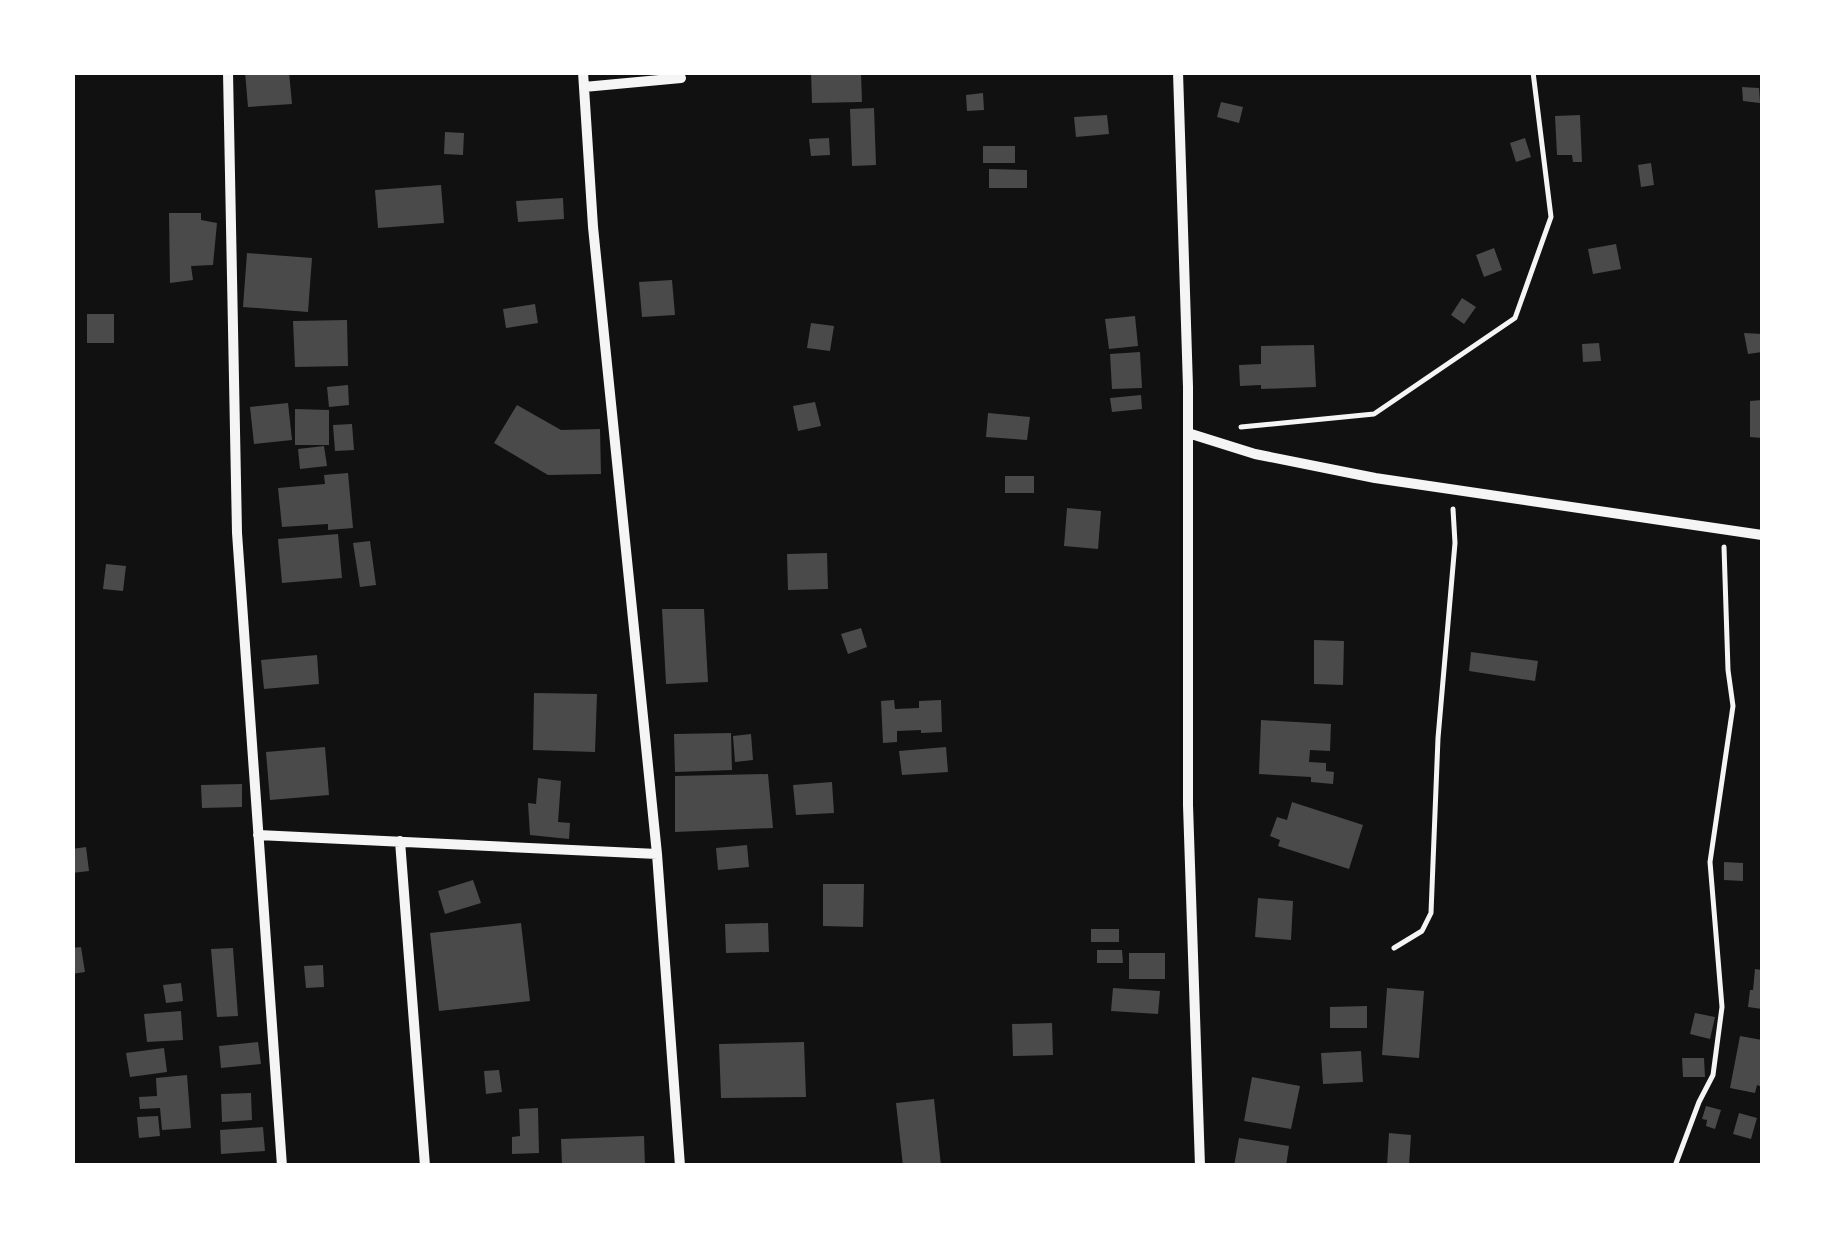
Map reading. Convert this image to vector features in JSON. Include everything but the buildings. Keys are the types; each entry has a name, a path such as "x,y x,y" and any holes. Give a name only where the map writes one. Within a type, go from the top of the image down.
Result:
{"street":[{"path":"228,72 237,533 282,1166"},
{"path":"583,72 594,227 657,854 680,1166"},
{"path":"1178,72 1188,433 1188,805 1200,1166"},
{"path":"584,86 681,78"},
{"path":"1188,433 1255,454 1375,478 1762,535"},
{"path":"258,834 657,854"},
{"path":"400,841 425,1166"}],"path":[{"path":"1226,429 1374,414 1515,318 1551,218 1532,72"},
{"path":"1394,948 1422,931 1431,913 1437,758 1456,491"},
{"path":"1675,1166 1713,1074 1722,1007 1710,862 1733,706 1728,670 1724,529"}]}
